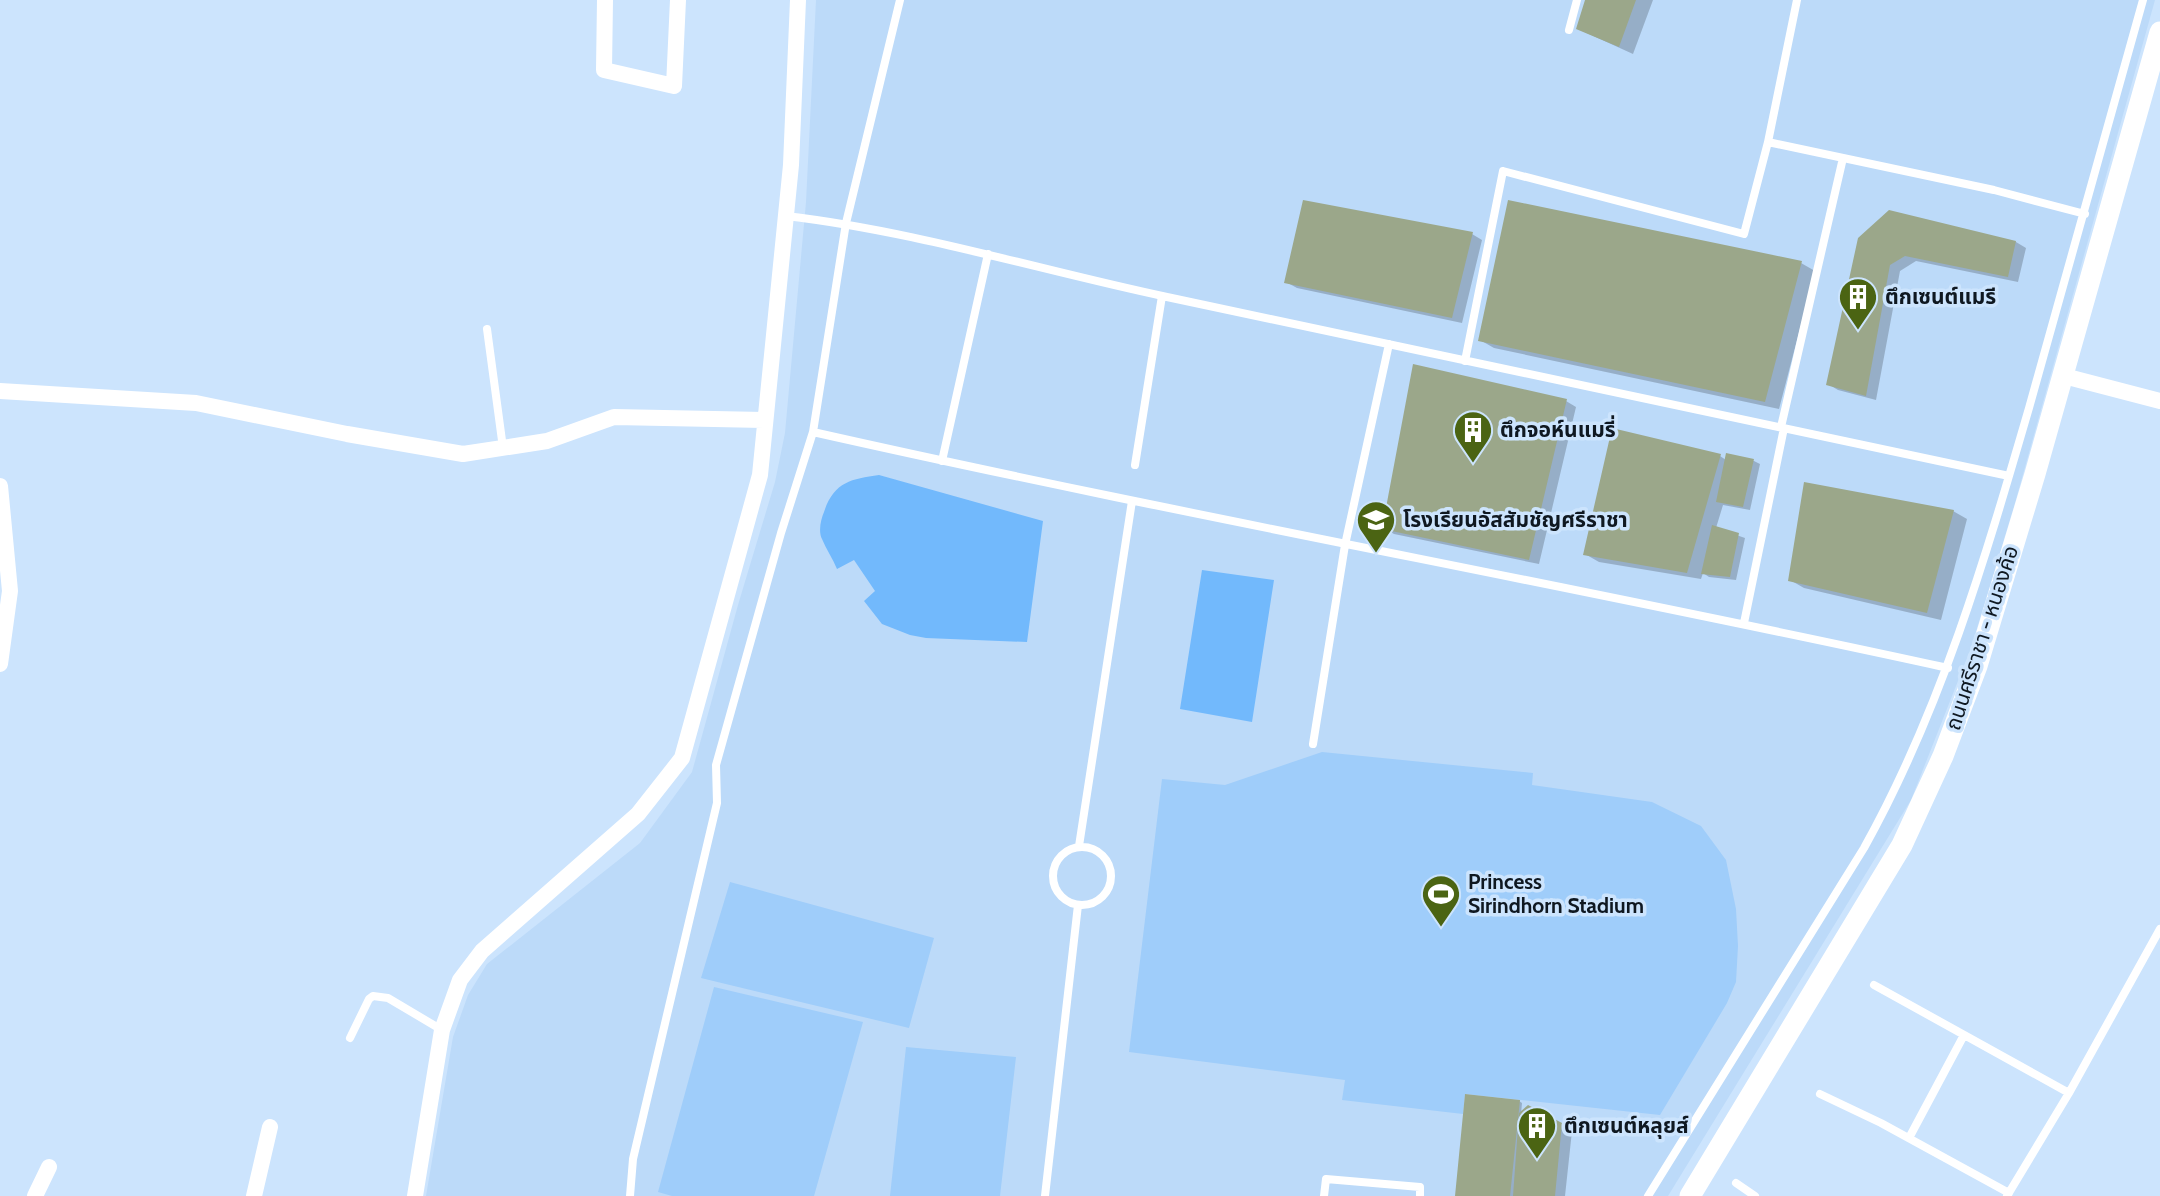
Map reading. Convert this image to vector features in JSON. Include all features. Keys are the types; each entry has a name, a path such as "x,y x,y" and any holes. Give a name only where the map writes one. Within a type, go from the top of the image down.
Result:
{"main road":[{"name":"ถนนศรีราชา - หนองค้อ","path":"1690,1196 1902,845 1943,756 1977,666 2064,376 2160,32"}],"street":[{"path":"605,0 604,70 674,86 678,0"},
{"path":"415,1196 442,1030 460,980 482,951 638,814 682,758 760,475 791,165 798,0"},
{"path":"2064,376 2160,401"},
{"path":"0,391 196,402 347,434 463,454 547,442 614,417 765,420"},
{"path":"0,486 5,589 0,664"},
{"path":"254,1196 270,1127"},
{"path":"35,1196 49,1167"}],"lane":[{"path":"630,1196 633,1159 717,803 716,765 781,533 813,432 846,223 900,0"},
{"path":"1569,30 1577,0"},
{"path":"1465,361 1503,171 1744,234 1769,142 1797,0"},
{"path":"1648,1196 1864,848 1893,796 1948,668 2009,476 2085,214 2143,0"},
{"path":"1769,142 1994,190 2085,214"},
{"path":"1744,623 1783,427 1843,158"},
{"path":"786,216 846,223 1162,296 2009,476"},
{"path":"943,461 988,254"},
{"path":"1135,466 1162,296"},
{"path":"487,329 503,448"},
{"path":"1313,744 1345,545 1390,344"},
{"path":"813,432 1132,501 1744,623 1948,668"},
{"path":"1079,846 1132,501"},
{"path":"1079,846 1099,851 1111,867 1112,876 1110,887 1097,902 1078,905 1061,897 1056,889 1053,870 1062,854 1079,846"},
{"path":"1045,1196 1078,905"},
{"path":"1820,1094 1909,1138 2008,1195 2069,1093 2160,929"},
{"path":"1874,985 2069,1093"},
{"path":"350,1038 373,996 388,999 442,1030"},
{"path":"1909,1138 1964,1035"},
{"path":"1324,1196 1326,1180 1420,1187 1420,1196"},
{"path":"1736,1183 1755,1196"}],"shaded area":[{"name":"โรงเรียนอัสสัมชัญศรีราชา","path":"816,0 2155,0 2015,503 1971,648 1911,800 1668,1196 426,1196 453,1037 468,995 487,964 640,843 692,772 775,482 785,433 806,202"},
{"path":"879,475 1043,521 1027,642 926,638 882,624 864,601 875,591 854,560 837,569 820,529 828,502 838,488 860,478"},
{"path":"1202,570 1274,580 1252,722 1180,709"},
{"name":"Princess Sirindhorn Stadium","path":"1322,752 1533,773 1532,785 1652,802 1701,826 1726,860 1736,909 1736,982 1727,1003 1660,1115 1465,1094 1463,1114 1342,1100 1345,1080 1129,1052 1162,779 1225,785"},
{"path":"730,882 934,938 909,1028 701,978"},
{"path":"714,987 863,1022 814,1196 672,1196 658,1192"},
{"path":"906,1047 1016,1057 1000,1196 890,1196"}],"building":[{"path":"1585,0 1636,0 1619,47 1576,29"},
{"path":"1303,200 1473,232 1452,318 1284,283"},
{"path":"1508,200 1802,261 1765,402 1478,341"},
{"name":"ตึกเซนต์แมรี","path":"1889,210 2016,241 2008,277 1905,256 1890,265 1866,396 1826,385 1858,238"},
{"name":"ตึกจอห์นแมรี่","path":"1413,364 1567,399 1529,560 1382,529"},
{"path":"1612,428 1721,454 1687,573 1583,555"},
{"path":"1726,453 1754,459 1743,507 1716,502"},
{"path":"1804,482 1954,510 1927,613 1788,581"},
{"path":"1712,525 1739,533 1730,577 1701,574"},
{"path":"1465,1094 1520,1100 1510,1196 1455,1196"},
{"name":"ตึกเซนต์หลุยส์","path":"1528,1105 1562,1123 1555,1196 1513,1196 1519,1113"}],"place":[{"name":"ตึกเซนต์แมรี","path":"1858,331"},
{"name":"ตึกจอห์นแมรี่","path":"1473,464"},
{"name":"โรงเรียนอัสสัมชัญศรีราชา","path":"1376,554"},
{"name":"Princess Sirindhorn Stadium","path":"1441,928"},
{"name":"ตึกเซนต์หลุยส์","path":"1537,1160"}]}
